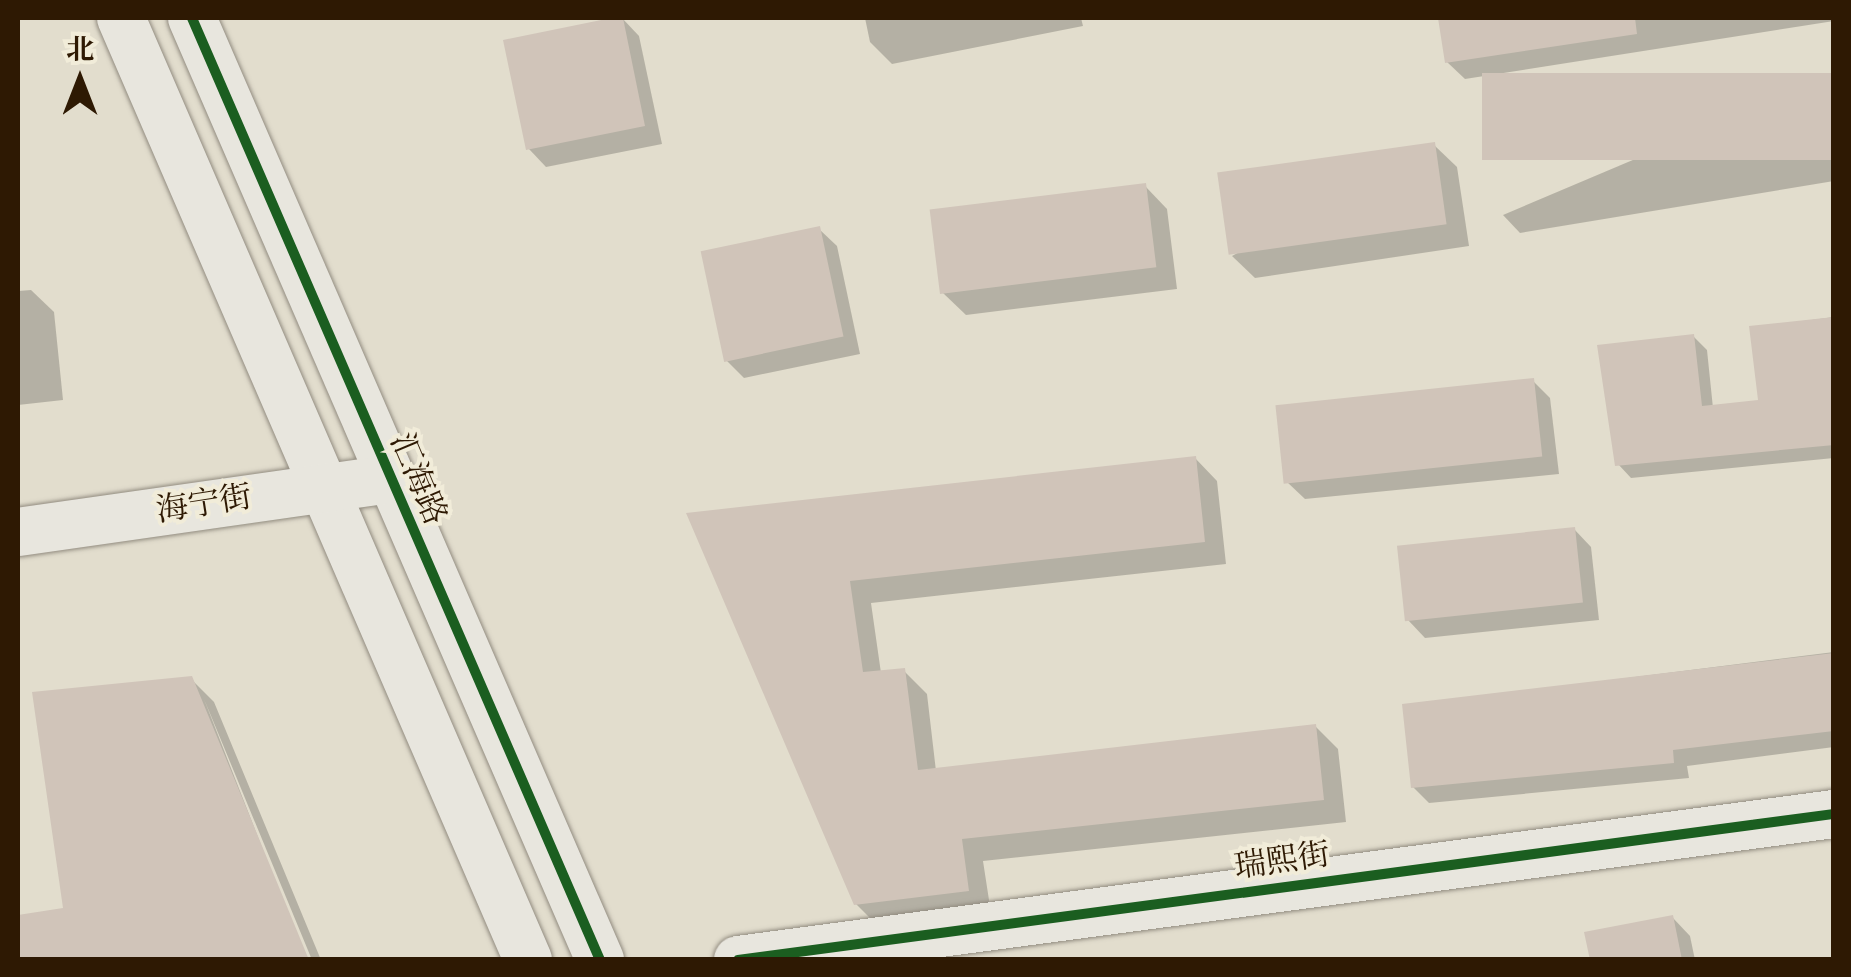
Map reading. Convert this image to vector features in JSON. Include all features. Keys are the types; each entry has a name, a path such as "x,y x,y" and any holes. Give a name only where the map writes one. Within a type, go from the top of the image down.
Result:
{"street":[{"path":"122,18 318,487 528,960"},
{"name":"汇海路","path":"192,18 600,960"},
{"name":"海宁街","path":"18,532 390,479"},
{"name":"瑞熙街","path":"738,960 1834,814"}],"building":[{"path":"623,18 645,126 526,150 503,40"},
{"path":"1438,18 1635,18 1637,34 1445,63"},
{"path":"1482,73 1834,73 1834,160 1482,160"},
{"path":"1435,142 1447,224 1229,255 1217,173"},
{"path":"1146,183 1156,267 940,294 930,210"},
{"path":"820,226 843,337 724,362 701,251"},
{"path":"1834,317 1834,445 1615,466 1597,345 1694,334 1702,406 1758,400 1749,326"},
{"path":"1534,378 1542,457 1284,484 1275,405"},
{"path":"1196,456 1205,542 850,581 863,672 905,668 918,770 1316,724 1324,800 962,839 969,891 854,905 686,513"},
{"path":"1575,527 1583,603 1405,621 1397,546"},
{"path":"1834,653 1834,731 1673,750 1674,763 1411,788 1402,704"},
{"path":"192,676 309,960 18,960 18,915 63,908 32,692"},
{"path":"1673,915 1682,960 1590,960 1584,932"}],"cycle path":[{"path":"192,18 600,960"},
{"path":"738,960 1834,814"}]}
